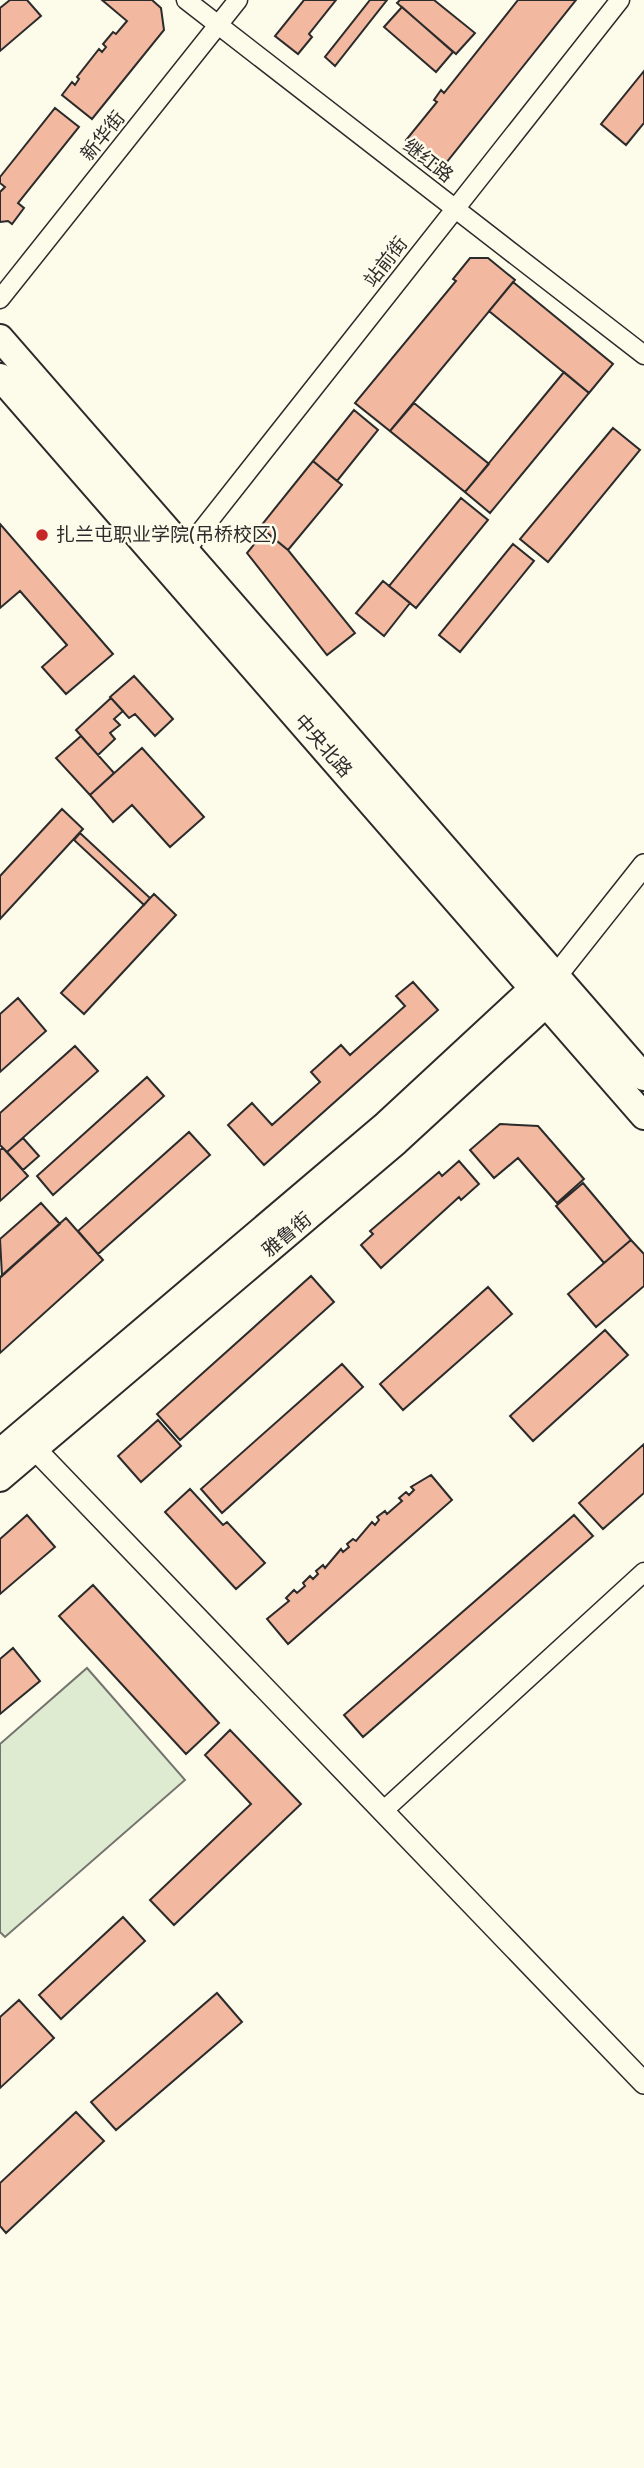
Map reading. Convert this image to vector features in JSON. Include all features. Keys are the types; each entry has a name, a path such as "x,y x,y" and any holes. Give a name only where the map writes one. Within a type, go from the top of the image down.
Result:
{"main road":[{"name":"中央北路","path":"0,338 644,1077"},
{"name":"中央北路","path":"0,377 644,1116"},
{"name":"雅鲁街","path":"0,1479 397,1142 540,996 556,976"},
{"name":"雅鲁街","path":"0,1451 540,996"}],"street":[{"name":"继红路","path":"186,0 644,355"},
{"name":"新华街","path":"0,299 238,0"},
{"name":"站前街","path":"186,550 620,0"},
{"name":"雅鲁街","path":"556,976 644,865"},
{"path":"35,1450 644,2083"},
{"path":"382,1812 644,1572"}],"green space":[{"path":"87,1668 185,1780 5,1937 0,1932 0,1744"}],"building":[{"path":"10,0 27,0 41,16 0,51 0,8"},
{"path":"102,0 152,0 161,8 164,30 92,119 62,95 72,82 75,85 79,79 77,77 99,49 102,52 106,47 103,44 113,32 116,34 127,21"},
{"path":"304,0 336,0 309,34 312,37 298,54 275,36"},
{"path":"370,0 387,0 335,66 325,57"},
{"path":"400,0 434,0 475,33 456,54 397,3"},
{"path":"518,0 576,0 442,168 406,140 437,102 434,100 441,90 444,93"},
{"path":"402,7 453,52 436,72 384,27"},
{"path":"644,71 644,123 626,145 601,124"},
{"path":"55,108 79,127 18,203 24,208 12,224 8,221 0,222 0,192 5,187 0,183 0,177"},
{"path":"470,258 488,258 515,280 390,431 355,403 456,281 453,279"},
{"path":"513,282 613,364 589,393 489,311"},
{"path":"564,372 589,393 490,513 465,492"},
{"path":"414,403 489,464 465,492 390,431"},
{"path":"354,410 378,430 337,481 313,461"},
{"path":"613,428 640,450 548,562 520,539"},
{"path":"313,461 342,485 288,550 260,527"},
{"path":"461,498 488,520 416,608 389,586"},
{"path":"0,524 113,654 66,694 42,667 67,645 20,591 0,608"},
{"path":"265,531 288,550 355,633 327,655 247,553"},
{"path":"513,544 534,561 460,652 439,635"},
{"path":"383,581 410,603 384,636 356,613"},
{"path":"134,676 173,719 155,736 135,714 129,718 110,697"},
{"path":"111,698 123,711 114,719 120,725 110,733 115,739 98,755 76,730"},
{"path":"81,736 114,773 90,795 56,758"},
{"path":"142,748 204,817 170,847 132,805 113,822 90,795"},
{"path":"62,809 83,829 0,919 0,876"},
{"path":"80,833 150,898 144,905 74,840"},
{"path":"154,894 176,915 84,1014 61,993"},
{"path":"413,982 438,1010 264,1165 228,1125 252,1103 272,1125 320,1082 311,1072 341,1045 350,1055 405,1006 396,996"},
{"path":"18,998 46,1031 0,1072 0,1014"},
{"path":"75,1046 98,1071 7,1152 0,1145 0,1113"},
{"path":"147,1077 164,1096 53,1195 37,1176"},
{"path":"500,1124 538,1126 584,1179 557,1203 518,1158 494,1178 470,1150"},
{"path":"189,1132 210,1155 98,1254 78,1231"},
{"path":"23,1138 39,1156 23,1170 7,1152"},
{"path":"3,1148 28,1176 0,1201 0,1150"},
{"path":"459,1161 479,1184 461,1200 459,1197 381,1268 361,1245 373,1234 370,1231 439,1172 442,1176"},
{"path":"583,1183 631,1240 604,1263 556,1206"},
{"path":"41,1203 60,1224 2,1276 0,1239"},
{"path":"66,1218 103,1260 0,1353 0,1277"},
{"path":"631,1240 644,1254 644,1286 596,1327 568,1294"},
{"path":"311,1276 334,1302 180,1440 157,1414"},
{"path":"488,1287 512,1314 403,1410 380,1384"},
{"path":"605,1330 628,1355 533,1441 510,1416"},
{"path":"342,1364 363,1387 222,1513 201,1489"},
{"path":"158,1420 181,1446 141,1482 118,1456"},
{"path":"644,1444 644,1493 603,1529 579,1503"},
{"path":"431,1475 452,1500 288,1644 267,1619 289,1601 286,1598 294,1590 297,1593 305,1586 303,1583 310,1576 313,1579 318,1574 316,1571 323,1565 325,1568 341,1549 343,1552 349,1547 347,1544 353,1539 356,1541 372,1522 375,1525 379,1520 377,1517 385,1511 387,1514 402,1501 399,1498 406,1492 409,1495 414,1490 411,1487"},
{"path":"190,1489 223,1525 227,1522 265,1563 236,1589 165,1512"},
{"path":"27,1515 55,1547 0,1594 0,1539"},
{"path":"574,1515 593,1536 363,1737 344,1715"},
{"path":"93,1585 219,1723 186,1754 59,1616"},
{"path":"13,1648 40,1681 0,1714 0,1659"},
{"path":"230,1730 301,1804 174,1925 150,1900 251,1804 205,1755"},
{"path":"123,1917 145,1941 61,2019 39,1995"},
{"path":"217,1993 242,2022 116,2130 91,2102"},
{"path":"19,2000 54,2038 0,2088 0,2017"},
{"path":"76,2112 104,2141 6,2233 0,2226 0,2183"}],"place":[{"name":"扎兰屯职业学院(吊桥校区)","path":"42,535"}]}
